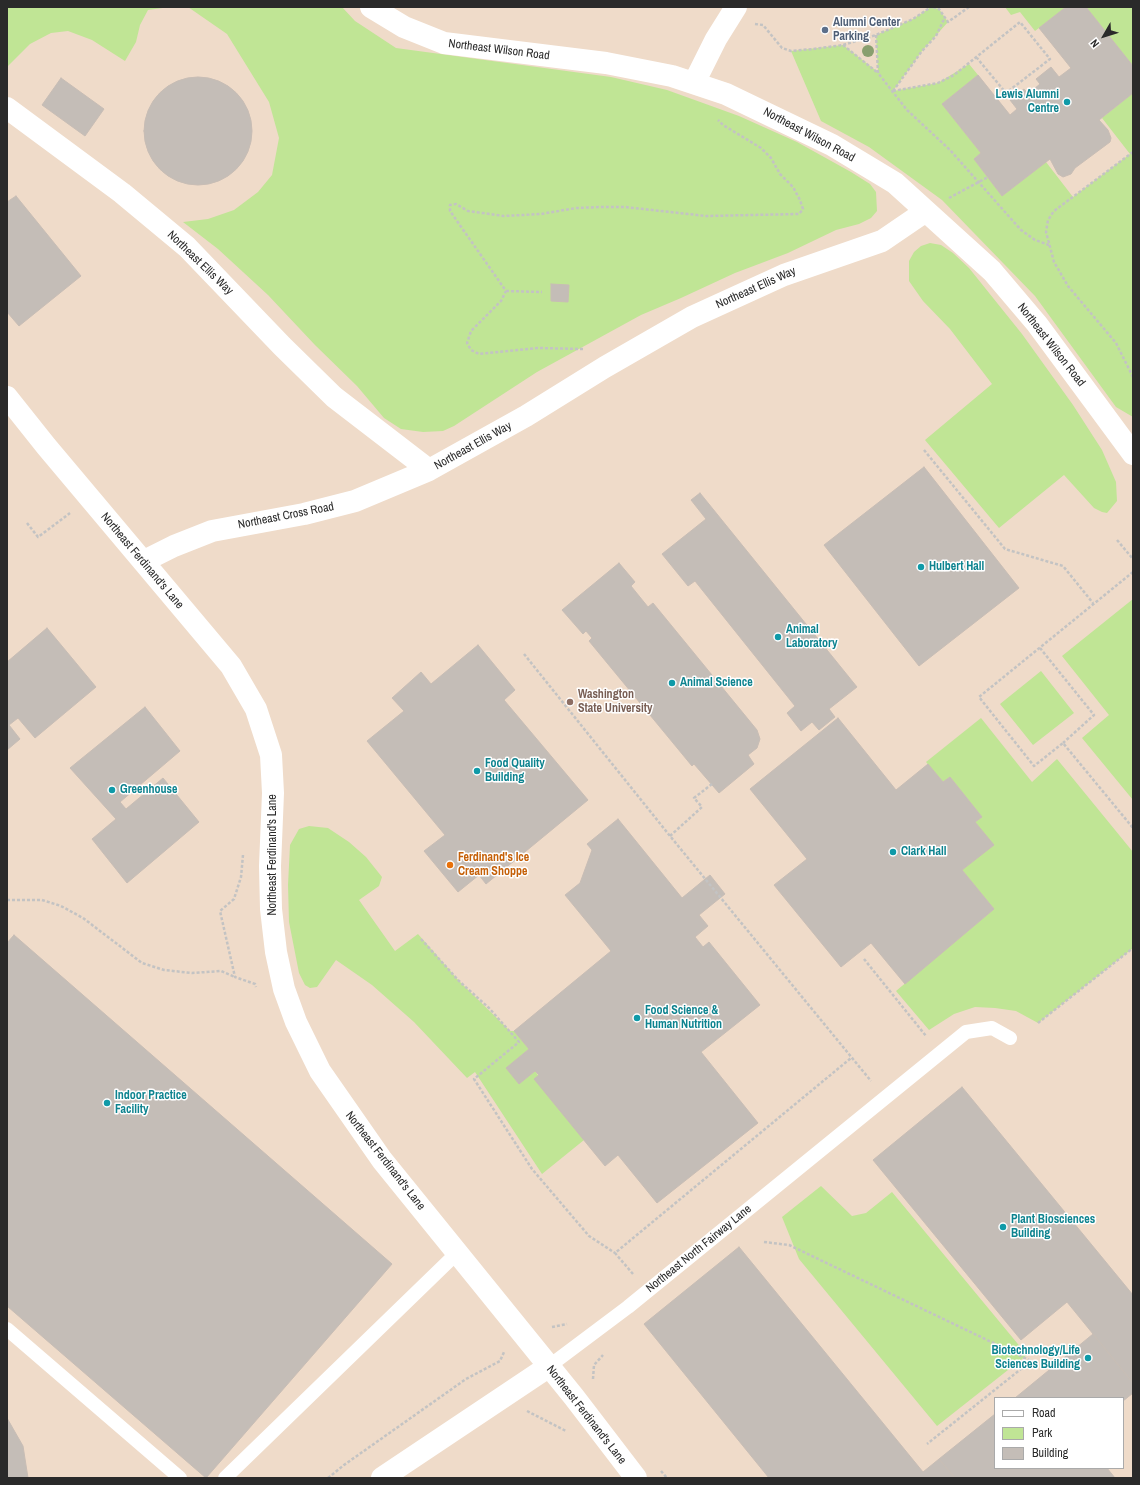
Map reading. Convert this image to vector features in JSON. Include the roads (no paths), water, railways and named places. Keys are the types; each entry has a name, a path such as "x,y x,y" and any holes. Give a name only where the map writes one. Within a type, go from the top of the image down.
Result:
{"street":[{"name":"Northeast Wilson Road","path":"371,7 404,27 444,43 606,63 672,76 726,94 832,145 895,183 992,271 1022,306 1133,454"},
{"path":"694,83 716,39 736,7"},
{"name":"Northeast Ellis Way","path":"7,108 122,193 187,247 282,346 334,397 429,470 526,416 605,367 692,317 784,275 882,241 926,211"},
{"name":"Northeast Ferdinand's Lane","path":"7,397 99,510 144,561 231,666 256,709 271,755 273,794 270,866 271,910 276,952 284,989 306,1045 338,1100 382,1160 636,1478"},
{"name":"Northeast Cross Road","path":"144,561 174,546 212,531 304,514 355,501 429,470"},
{"name":"Northeast North Fairway Lane","path":"382,1478 548,1367"}],"lane":[{"name":"Northeast North Fairway Lane","path":"548,1367 628,1307 966,1032 992,1028 1010,1038"},
{"path":"225,1478 457,1253"},
{"path":"7,1329 180,1478"}],"place":[{"name":"Alumni Center Parking","path":"825,30"},
{"name":"Lewis Alumni Centre","path":"1067,102"},
{"name":"Hulbert Hall","path":"921,567"},
{"name":"Animal Laboratory","path":"778,637"},
{"name":"Animal Science","path":"672,683"},
{"name":"Washington State University","path":"570,702"},
{"name":"Food Quality Building","path":"477,771"},
{"name":"Greenhouse","path":"112,790"},
{"name":"Clark Hall","path":"893,852"},
{"name":"Ferdinand's Ice Cream Shoppe","path":"450,865"},
{"name":"Food Science & Human Nutrition","path":"637,1018"},
{"name":"Indoor Practice Facility","path":"107,1103"},
{"name":"Plant Biosciences Building","path":"1003,1227"},
{"name":"Biotechnology/Life Sciences Building","path":"1088,1358"}]}
